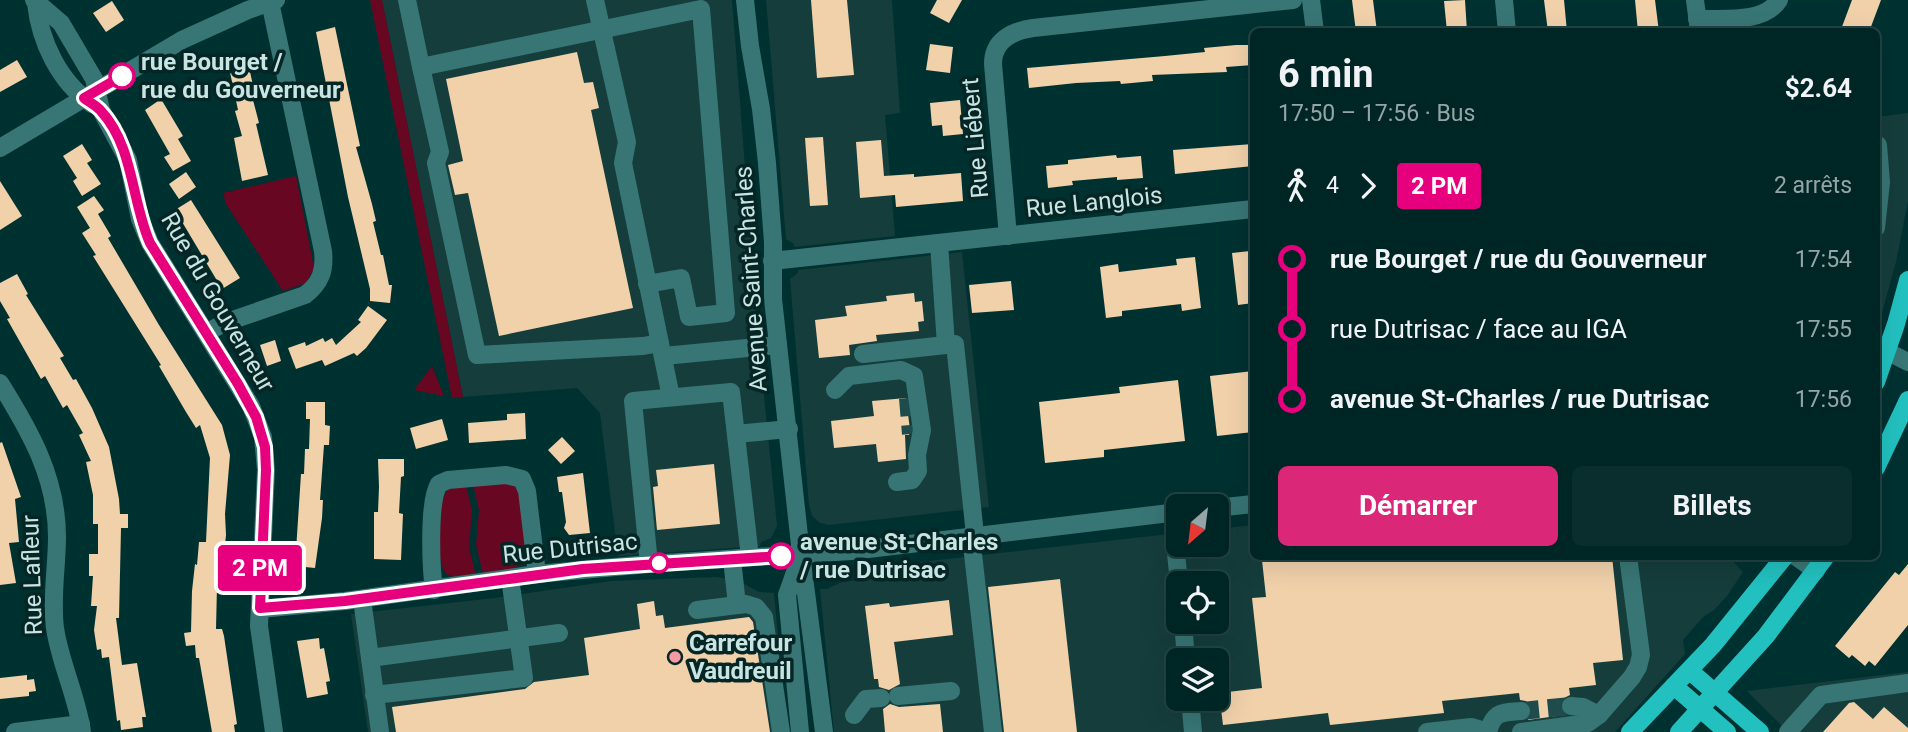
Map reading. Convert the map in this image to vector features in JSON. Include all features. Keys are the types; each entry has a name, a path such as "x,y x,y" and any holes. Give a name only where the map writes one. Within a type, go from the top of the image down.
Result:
{"main road":[{"path":"1882,349 1908,280"},
{"path":"1880,460 1908,400"},
{"path":"1630,732 1690,671 1741,613 1782,560"},
{"path":"1679,732 1766,636 1821,564"},
{"path":"1690,671 1760,732"},
{"path":"1674,686 1727,732"}],"street":[{"path":"407,0 440,152 436,163 478,355 643,346 662,349 778,345"},
{"path":"595,0 626,142 624,163 671,397"},
{"name":"Avenue Saint-Charles","path":"746,0 750,46 763,120 773,299 824,732"},
{"name":"Rue Liébert","path":"1007,236 993,64 995,52 1005,37 1033,28 1293,0"},
{"path":"1311,0 1314,28"},
{"path":"1504,0 1507,28"},
{"path":"1695,0 1698,25 1758,15 1771,10 1779,0"},
{"path":"0,148 193,35 273,1 323,251 323,271 315,286 305,295 206,333"},
{"name":"Rue du Gouverneur","path":"35,2 44,43 74,91 90,94 101,110 128,160 140,219 150,243 251,406 263,437 266,470 260,608"},
{"name":"Rue du Gouverneur","path":"35,2 64,28 94,79 90,94"},
{"path":"421,66 701,9 726,313 689,317 681,278 647,284"},
{"path":"1880,170 1880,191"},
{"name":"Rue Langlois","path":"772,261 1250,209"},
{"path":"939,243 946,345"},
{"path":"863,354 955,344 993,732"},
{"path":"1882,349 1908,362"},
{"path":"906,371 908,398"},
{"path":"835,390 849,376 906,371 916,380 922,430 917,455 917,476 912,480 897,482"},
{"name":"Rue Lafleur","path":"0,383 35,442 51,490 57,539 55,623 82,728"},
{"path":"649,564 633,401 732,392 741,558 737,605"},
{"path":"736,434 789,429"},
{"path":"911,434 912,446 917,455"},
{"path":"434,590 432,564 435,493 439,484 448,480 506,475 522,479 527,491 537,574"},
{"path":"1229,506 1250,503"},
{"name":"Rue Dutrisac","path":"260,608 362,599 537,574 801,554 1166,514"},
{"name":"Avenue Saint-Charles","path":"800,732 787,595 801,554"},
{"path":"1521,732 1552,731 1588,723 1599,715 1632,677 1640,662 1628,560"},
{"path":"374,695 524,678 510,578"},
{"path":"362,599 380,732"},
{"path":"697,610 746,604 755,607 764,617 780,732"},
{"path":"260,608 259,628 274,732"},
{"path":"370,658 559,633"},
{"path":"1798,728 1821,695 1908,683"},
{"path":"854,715 866,699 951,691"},
{"path":"1571,706 1583,707 1599,715"},
{"path":"1191,711 1193,732"},
{"path":"1427,732 1471,727 1488,732 1497,714 1521,711"},
{"path":"15,732 82,728"}],"shaded area":[{"path":"370,0 382,0 463,397 452,398"},
{"path":"382,0 732,0 758,335 777,526 771,538 761,542 760,546 618,556 600,413 577,388 463,397"},
{"path":"766,0 892,0 900,113 885,115 895,236 794,247 794,244 786,239"},
{"path":"1908,113 1908,201 1896,262 1880,320 1880,116"},
{"path":"296,176 314,268 306,283 283,291 226,204 223,193"},
{"path":"962,252 989,507 829,525 820,523 812,516 809,505 790,279 798,270"},
{"path":"432,366 444,396 414,390"},
{"path":"473,485 514,485 520,494 527,558 513,568 483,574 476,545 479,510"},
{"path":"466,486 472,510 469,548 476,575 455,577 446,574 442,567 440,516 445,493 450,487"},
{"path":"1250,525 1250,560 1732,560 1743,572 1727,596 1703,617 1683,640 1685,654 1615,732 834,732 820,589 827,589 842,582 900,575 921,562 1166,534 1166,557 1229,557 1229,528"},
{"path":"716,577 737,580 759,592 774,593 787,732 368,732 351,614 494,598 611,581"},
{"path":"1908,672 1908,732 1788,732 1747,691"}],"building":[{"path":"811,0 847,0 854,75 817,78"},
{"path":"937,0 962,0 949,23 930,13"},
{"path":"1352,0 1373,0 1376,28 1356,28"},
{"path":"1465,0 1467,28 1447,28 1444,1"},
{"path":"1544,0 1564,0 1567,28 1548,28"},
{"path":"1635,0 1655,0 1658,28 1638,28"},
{"path":"1852,0 1881,0 1870,28 1842,28"},
{"path":"112,1 124,20 106,32 93,13"},
{"path":"335,27 360,146 356,147 376,221 373,222 381,255 389,285 392,285 390,303 370,301 370,289 348,197 316,32"},
{"path":"930,44 953,47 950,73 926,70"},
{"path":"1250,45 1250,65 1226,67 1227,72 1152,75 1153,81 1121,84 1120,81 1076,83 1029,88 1027,68 1205,52 1204,48"},
{"path":"577,52 584,83 593,82 599,108 591,110 633,308 499,336 468,193 455,195 448,165 463,161 446,79"},
{"path":"247,58 256,99 253,100 259,123 256,124 268,175 242,181 234,138 242,136 235,111 238,110 228,63"},
{"path":"17,60 27,77 0,92 0,70"},
{"path":"161,99 183,136 178,139 191,161 173,171 164,157 170,154 145,110"},
{"path":"960,100 963,134 943,136 942,125 932,126 930,103"},
{"path":"823,137 828,205 810,206 805,138"},
{"path":"881,140 884,176 914,174 914,177 961,173 963,201 896,207 895,195 860,198 856,142"},
{"path":"82,144 92,160 87,163 101,184 82,196 73,181 77,178 63,156"},
{"path":"1250,144 1250,166 1175,174 1173,150"},
{"path":"1116,155 1117,158 1141,156 1143,178 1072,181 1073,185 1048,188 1046,166 1068,164 1068,160"},
{"path":"186,172 196,187 179,199 169,184"},
{"path":"0,181 22,216 0,230"},
{"path":"94,196 104,210 98,214 111,236 108,238 222,425 230,455 226,535 217,586 216,629 222,629 224,636 237,724 234,725 235,732 212,732 199,658 196,658 195,645 186,646 184,633 191,632 192,591 199,542 206,542 210,458 200,425 196,428 186,412 82,233 90,228 77,207"},
{"path":"191,200 240,278 222,289 175,210"},
{"path":"1250,251 1250,303 1238,305 1232,253"},
{"path":"1195,257 1201,308 1182,311 1181,304 1122,311 1122,316 1106,318 1100,267 1118,264 1119,272 1177,265 1176,259"},
{"path":"17,274 28,294 26,295 64,356 60,358 73,380 76,379 92,408 109,447 120,514 128,514 128,528 121,528 119,618 116,618 122,665 137,663 146,717 142,717 143,727 121,730 120,720 117,721 109,657 102,658 101,649 97,650 94,630 97,606 91,606 93,576 89,576 89,554 98,554 98,524 93,524 93,495 86,462 91,461 79,435 83,433 67,405 63,408 45,376 41,379 7,319 10,318 0,301 0,283"},
{"path":"1011,281 1014,310 972,313 969,285"},
{"path":"914,293 915,302 922,301 924,321 918,322 919,331 876,335 877,341 849,345 850,355 819,358 815,320 847,316 845,306 887,301 886,296"},
{"path":"368,306 387,320 357,356 354,353 325,366 322,360 296,369 288,348 305,342 306,346 323,338 325,342 332,338 336,345 361,322 358,320"},
{"path":"275,340 281,361 267,366 260,345"},
{"path":"1250,371 1250,432 1217,436 1210,376"},
{"path":"1178,380 1185,441 1104,450 1104,457 1045,463 1039,402 1120,393 1119,387"},
{"path":"906,398 910,430 909,435 905,435 906,459 878,462 876,444 834,448 831,421 874,416 872,401"},
{"path":"306,402 325,402 325,425 330,426 329,445 324,445 320,500 323,500 322,518 315,568 295,566 301,474 304,474 305,449 309,449 310,419 306,419"},
{"path":"525,413 526,439 469,443 468,423 507,420 507,414"},
{"path":"442,419 448,440 416,449 410,428"},
{"path":"562,437 575,451 561,464 548,450"},
{"path":"2,442 21,497 15,499 19,542 9,543 16,583 0,585 0,443"},
{"path":"378,459 404,459 399,513 403,514 401,560 374,559 374,512 378,512 379,487"},
{"path":"714,464 720,524 657,530 653,487 658,486 656,470"},
{"path":"583,473 590,533 569,535 564,528 566,522 562,492 559,492 557,477"},
{"path":"1262,560 1612,560 1623,660 1593,663 1596,685 1569,688 1570,695 1562,699 1560,704 1564,715 1528,720 1532,709 1526,701 1520,700 1519,693 1442,701 1444,713 1330,725 1328,713 1223,725 1221,711 1229,711 1229,692 1262,688 1252,598 1266,597"},
{"path":"1908,564 1908,625 1875,666 1869,661 1865,666 1852,655 1849,658 1835,646 1895,572 1899,575"},
{"path":"1060,579 1077,732 1004,732 988,587"},
{"path":"949,600 953,635 894,642 900,684 889,690 879,687 878,679 874,679 865,606 889,603 890,607"},
{"name":"Carrefour Vaudreuil","path":"654,601 656,616 663,615 665,628 749,617 753,622 770,732 396,732 392,707 525,689 534,682 589,675 584,638 640,629 637,604"},
{"path":"319,638 320,649 324,648 330,681 326,682 328,694 307,698 297,641"},
{"path":"27,675 27,680 34,679 36,691 29,692 29,696 0,699 0,678"},
{"path":"1854,702 1873,719 1884,707 1908,728 1908,732 1823,732 1849,703"},
{"path":"890,704 899,707 940,704 943,732 885,732 883,709"}],"tunnel":[{"path":"908,398 911,434"},
{"path":"1521,711 1571,706"}],"bus line":[{"path":"122,76 84,98 101,110 118,139 128,160 140,219 150,243 251,406 263,437 266,470 260,608 345,601 583,569 781,556"}],"place":[{"name":"rue Bourget / rue du Gouverneur","path":"122,76"},
{"name":"avenue St-Charles / rue Dutrisac","path":"781,556"},
{"name":"Carrefour Vaudreuil","path":"675,657"}]}
